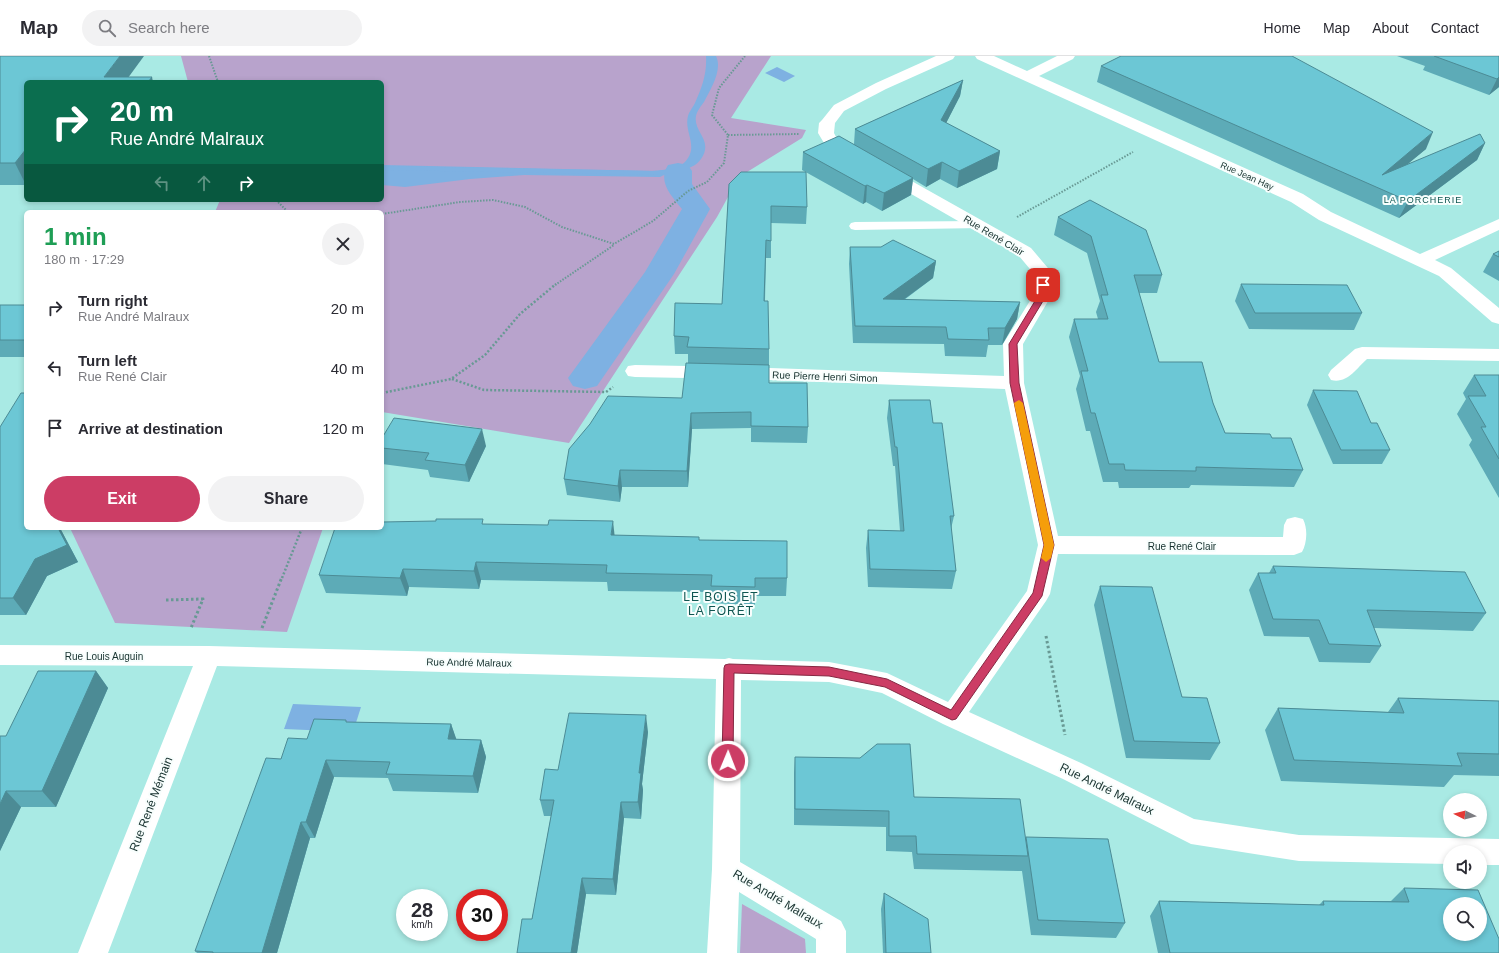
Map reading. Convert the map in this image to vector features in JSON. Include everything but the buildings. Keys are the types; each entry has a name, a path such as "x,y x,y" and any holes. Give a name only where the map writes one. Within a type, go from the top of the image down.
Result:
{"street":[{"path":"826,133 827,123 839,108 881,86 948,56"},
{"name":"Rue Jean Hay","path":"982,56 1297,198 1325,216 1445,272 1499,318"},
{"path":"1028,76 1068,56"},
{"name":"Rue René Clair","path":"826,133 830,140 1025,252 1044,274 1042,296 1013,344 1014,383 1049,545 1038,594 952,716"},
{"path":"1421,260 1499,224"},
{"path":"1338,375 1362,353 1499,355"},
{"name":"Rue Pierre Henri Simon","path":"635,371 739,373 1014,383"},
{"name":"Rue René Clair","path":"1049,545 1294,546 1295,525"},
{"name":"Rue Louis Auguin","path":"0,655 209,656"},
{"name":"Rue André Malraux","path":"209,656 729,668 829,672 887,683 952,716 1072,771 1191,831 1299,848 1499,852"},
{"name":"Rue René Mémain","path":"93,953 209,656"},
{"name":"Rue André Malraux","path":"722,953 726,868 729,668"},
{"name":"Rue André Malraux","path":"726,868 831,931 831,953"}],"lane":[{"path":"855,226 984,228"}],"path":[{"path":"209,56 217,80"},
{"path":"384,393 451,379 485,355 520,314 558,284 614,244 653,220 688,191 707,182 724,163 728,135 712,115 719,88 745,56"},
{"path":"728,135 826,133"},
{"path":"984,228 1160,136"},
{"path":"384,214 460,202 493,200 525,207 562,227 614,244"},
{"path":"278,202 286,210"},
{"path":"451,379 484,390 606,392 635,371"},
{"path":"251,656 301,530"},
{"path":"1038,594 1072,771"},
{"path":"166,600 203,599 180,656"}],"shaded area":[{"path":"181,56 771,56 731,118 806,130 802,138 739,177 717,217 569,443 384,412 384,210 216,210 219,202 384,202 384,80 187,80"},
{"path":"71,530 322,530 287,632 115,623"},
{"path":"742,904 805,939 806,953 740,953"}],"water":[{"path":"706,56 716,56 718,67 715,80 696,116 697,127 704,141 704,152 701,159 688,169 660,177 524,175 470,179 405,187 384,185 384,165 652,171 677,167 685,162 690,153 691,143 687,122 688,116 700,91 706,69"},
{"path":"777,67 795,76 784,82 765,73"},
{"path":"293,704 361,707 353,732 284,729"}],"waterway":[{"path":"384,168 659,173 670,171"},
{"path":"585,378 659,274 696,209 678,185 678,171"}],"slow traffic":[{"path":"1019,403 1049,545 1046,558"}],"district":[{"name":"LA PORCHERIE","path":"1423,200"},
{"name":"LE BOIS ET LA FORÊT","path":"721,604"}],"route":[{"path":"728,761 729,668 829,672 887,683 952,716 1038,594 1049,545 1014,383 1013,344 1042,296 1043,285"}]}
